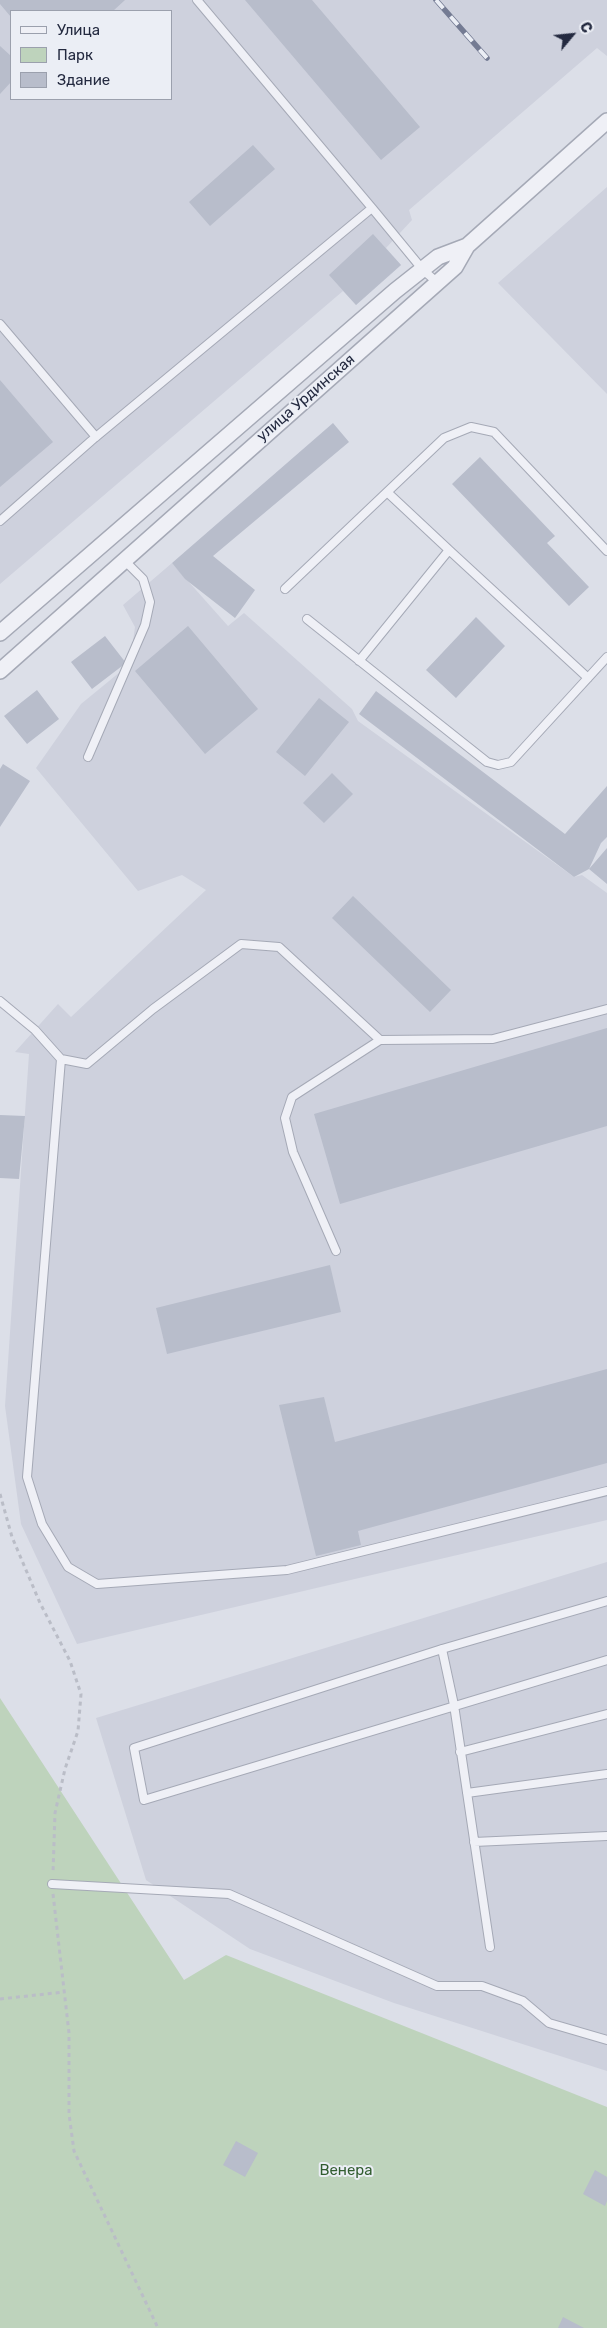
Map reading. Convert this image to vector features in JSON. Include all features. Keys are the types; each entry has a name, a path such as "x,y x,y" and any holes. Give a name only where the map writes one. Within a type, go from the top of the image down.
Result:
{"street":[{"name":"улица Урдинская","path":"0,672 455,267 467,246 607,121"},
{"path":"0,633 395,290 438,257 467,246"}],"lane":[{"path":"197,0 423,270 438,282"},
{"path":"0,520 372,208"},
{"path":"0,324 96,438"},
{"path":"284,589 444,438 470,427 494,432 607,551"},
{"path":"388,492 588,678"},
{"path":"359,660 449,550"},
{"path":"88,756 145,624 150,602 143,579 124,560"},
{"path":"307,619 487,762 498,765 511,762 607,657"},
{"path":"0,1001 35,1030 61,1059 87,1064 153,1009 241,944 279,947 380,1040"},
{"path":"336,1251 293,1152 285,1118 292,1097 380,1040 493,1039 607,1009"},
{"path":"61,1059 27,1477 42,1524 68,1566 97,1584 287,1570 607,1491"},
{"path":"607,1601 442,1650 134,1748 144,1800 607,1660"},
{"path":"442,1650 454,1705 490,1948"},
{"path":"460,1752 607,1714"},
{"path":"467,1793 607,1774"},
{"path":"474,1842 607,1836"},
{"path":"52,1884 229,1894 437,1986 482,1986 524,2001 549,2023 607,2040"}],"path":[{"path":"0,1494 12,1537 40,1603 70,1661 80,1694 78,1732 65,1770 55,1814 52,1884 69,2034 69,2114 74,2151 158,2328"},
{"path":"0,1998 64,1992"}],"shaded area":[{"path":"0,0 607,0 607,56 597,48 409,210 412,220 386,248 401,265 356,305 343,291 0,584"},
{"path":"607,187 607,394 498,283"},
{"path":"172,563 228,626 244,613 352,709 358,721 574,877 582,875 607,893 607,1520 77,1644 21,1524 5,1406 29,1054 15,1052 58,1004 71,1017 206,890 182,875 138,891 36,768 81,704 120,672 126,663 132,648 135,627 123,605"},
{"path":"607,1562 607,2071 394,2003 250,1949 146,1880 96,1718"}],"green space":[{"name":"Венера","path":"0,1698 184,1980 226,1955 607,2107 607,2328 0,2328"}],"building":[{"path":"0,0 125,0 114,10 10,10 10,16 0,4"},
{"path":"245,0 312,0 420,127 381,160"},
{"path":"0,46 10,55 10,83 0,94"},
{"path":"253,145 275,169 210,226 189,202"},
{"path":"373,234 401,265 356,305 329,275"},
{"path":"0,380 53,442 0,487"},
{"path":"333,423 349,442 213,556 255,590 235,618 185,579 172,563"},
{"path":"480,457 555,536 547,543 589,587 569,606 452,484"},
{"path":"476,617 505,646 456,698 426,670"},
{"path":"188,626 258,709 205,754 135,671"},
{"path":"105,636 126,663 92,689 71,662"},
{"path":"37,690 59,719 27,744 4,716"},
{"path":"376,691 565,834 607,786 607,837 601,843 589,869 574,877 359,714"},
{"path":"319,698 349,722 305,776 276,752"},
{"path":"3,764 30,781 0,827 0,769"},
{"path":"332,773 353,794 324,823 303,803"},
{"path":"607,848 607,884 589,869"},
{"path":"353,896 451,990 430,1012 332,918"},
{"path":"607,1028 607,1126 340,1204 314,1114"},
{"path":"0,1115 25,1116 19,1179 0,1178"},
{"path":"330,1265 341,1312 167,1354 156,1308"},
{"path":"607,1369 607,1463 358,1531 361,1545 316,1556 279,1405 324,1397 335,1442"},
{"path":"236,2141 258,2153 245,2177 223,2165"},
{"path":"595,2170 607,2177 607,2201 605,2206 583,2194"},
{"path":"563,2317 584,2328 558,2328"}],"railway":[{"path":"436,0 487,58"}]}
